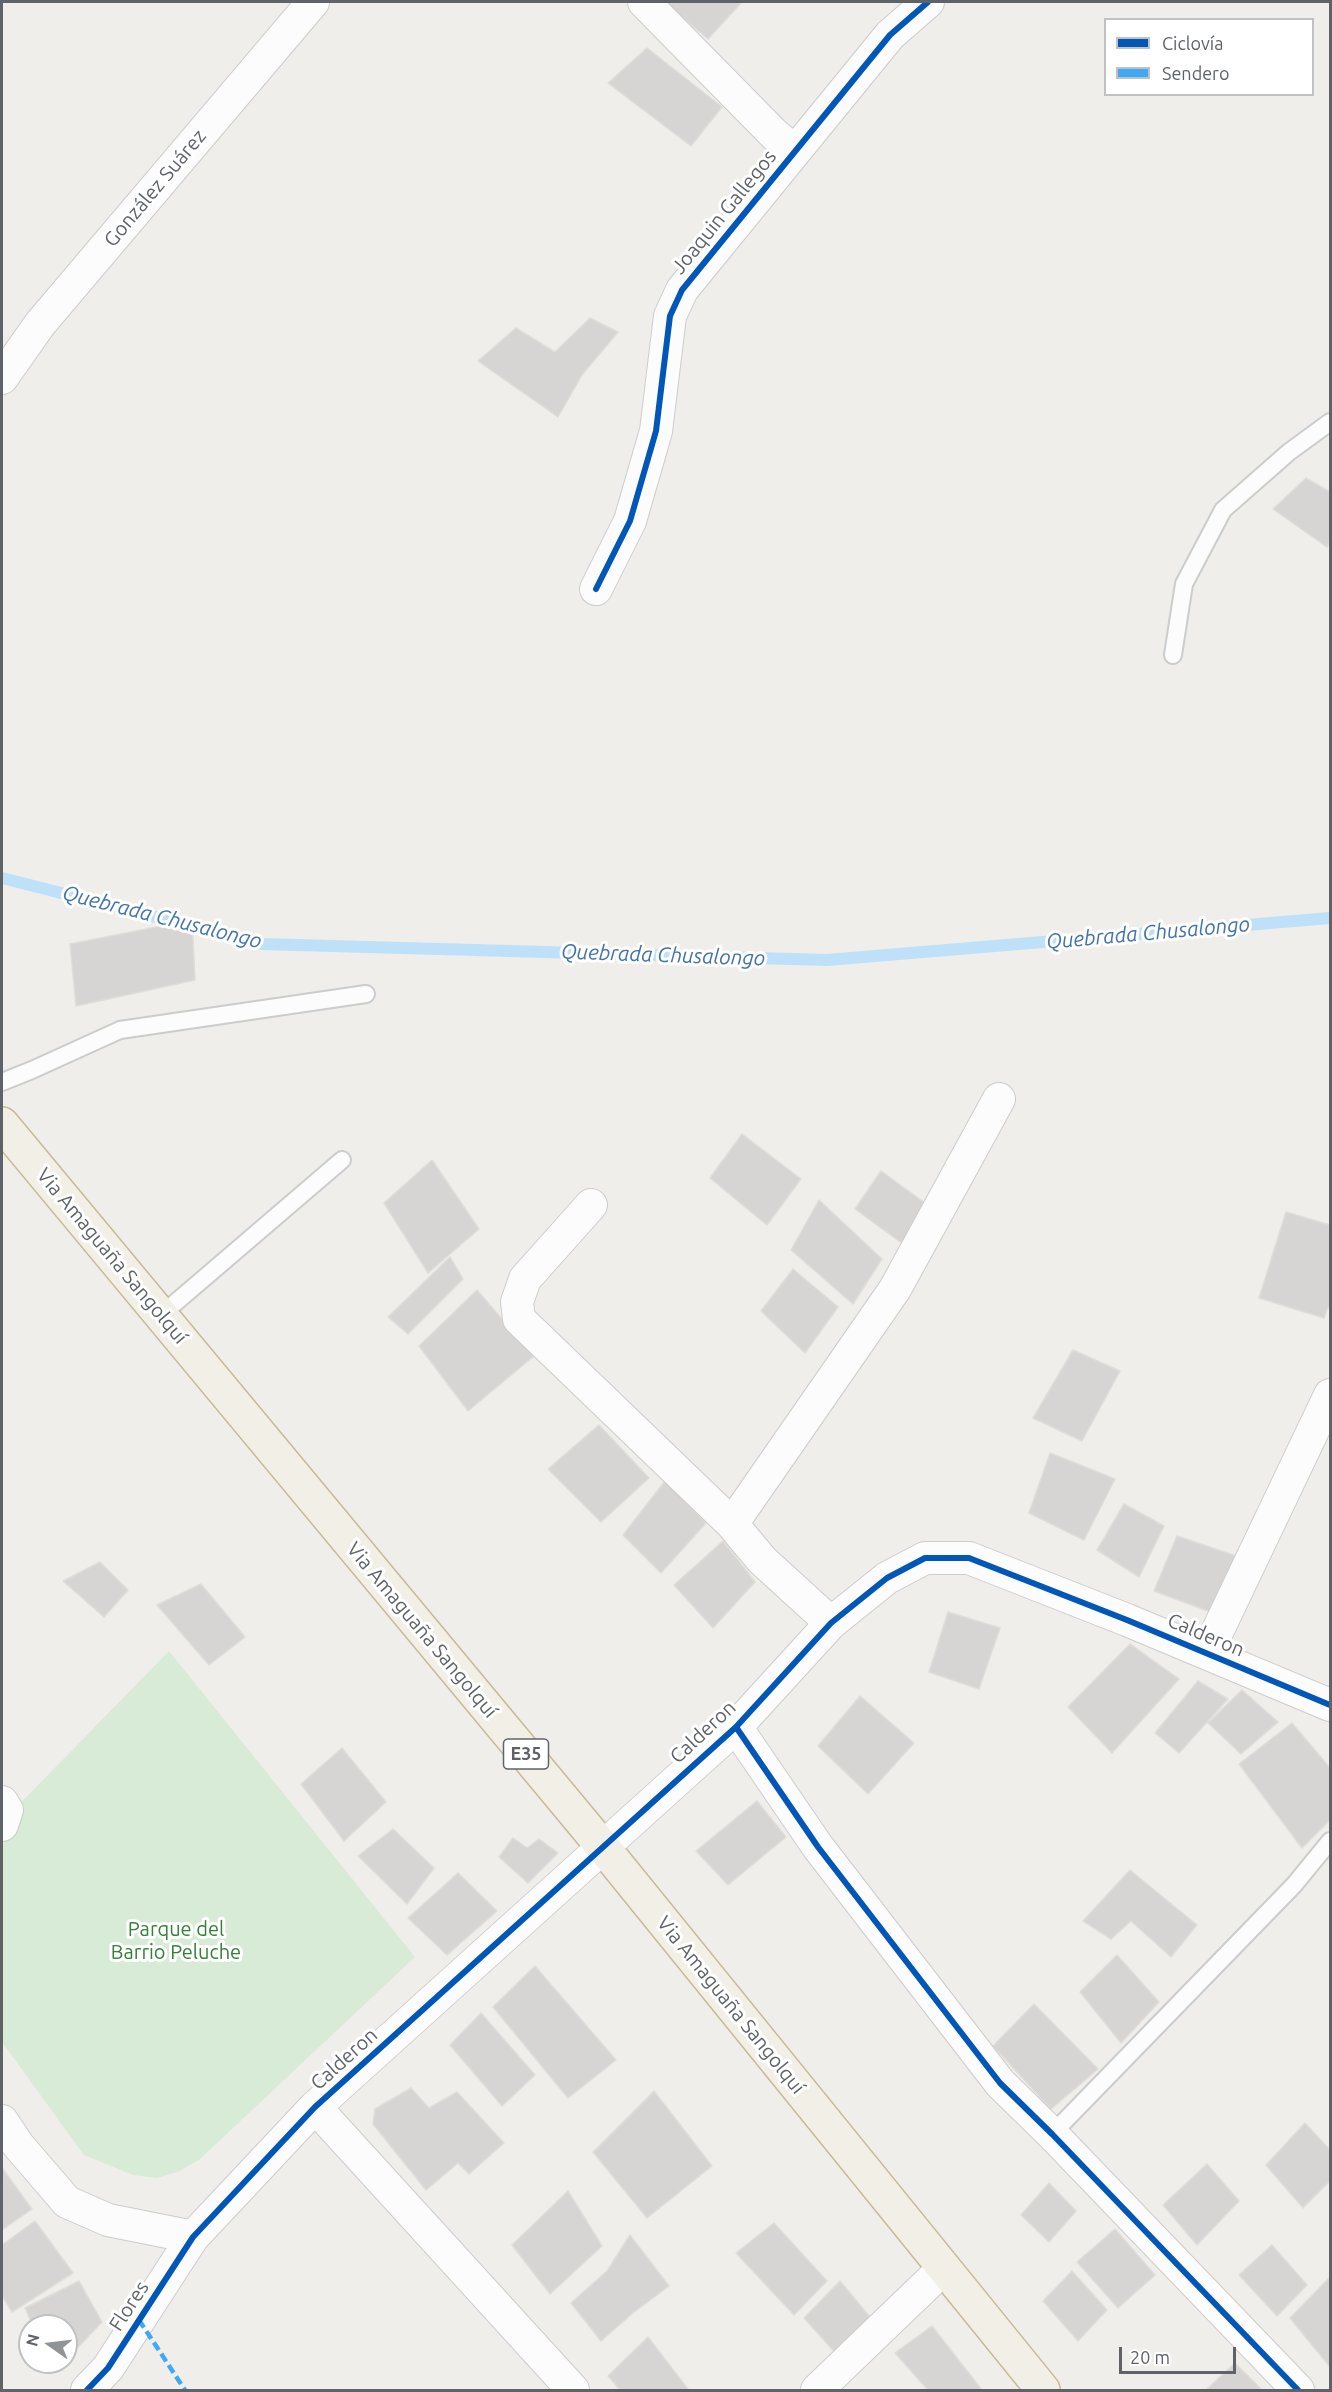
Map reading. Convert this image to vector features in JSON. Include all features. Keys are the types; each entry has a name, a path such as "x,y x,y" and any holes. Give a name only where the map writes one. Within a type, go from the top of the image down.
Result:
{"highway":[{"name":"Via Amaguaña Sangolquí","path":"2,1124 602,1846 1043,2391"}],"street":[{"name":"González Suárez","path":"2,378 40,324 313,2"},
{"path":"644,2 775,135 795,151"},
{"name":"Joaquin Gallegos","path":"596,589 630,521 656,431 670,316 682,290 890,35 928,2"},
{"path":"732,1524 895,1289 999,1099"},
{"path":"591,1205 525,1279 517,1302 519,1319 732,1524 762,1560 831,1623"},
{"path":"1207,1653 1330,1395"},
{"name":"Calderon","path":"194,2237 315,2107 736,1727 831,1623 887,1578 926,1558 969,1558 1330,1705"},
{"path":"736,1727 818,1847 1000,2083 1052,2134 1298,2391"},
{"path":"315,2107 573,2391"},
{"path":"2,2121 18,2145 67,2202 108,2220 194,2237"},
{"name":"Flores","path":"87,2391 108,2368 194,2237"},
{"path":"817,2391 944,2268"}],"lane":[{"path":"1173,655 1184,584 1222,510 1289,452 1330,422"},
{"path":"2,1082 120,1030 366,994"},
{"path":"161,1315 342,1160"},
{"path":"1052,2134 1294,1885 1330,1841"}],"green space":[{"name":"Parque del Barrio Peluche","path":"169,1651 415,1957 200,2159 180,2171 157,2178 133,2175 84,2155 2,2042 2,1822"}],"building":[{"path":"664,2 742,2 708,39"},
{"path":"647,48 722,107 691,146 608,83"},
{"path":"590,318 618,332 582,375 558,417 478,361 516,328 555,352"},
{"path":"1306,478 1330,492 1330,542 1327,547 1273,509"},
{"path":"192,920 195,980 76,1006 70,944"},
{"path":"742,1134 801,1179 767,1225 710,1178"},
{"path":"432,1160 479,1229 428,1273 384,1203"},
{"path":"881,1171 925,1203 903,1244 855,1209"},
{"path":"819,1200 882,1259 853,1304 791,1250"},
{"path":"1286,1212 1330,1225 1330,1308 1328,1307 1324,1318 1259,1298"},
{"path":"450,1257 463,1279 408,1334 388,1317"},
{"path":"793,1269 838,1307 805,1353 761,1311"},
{"path":"477,1290 534,1356 468,1411 419,1346"},
{"path":"1073,1350 1120,1371 1082,1441 1033,1418"},
{"path":"599,1425 649,1478 601,1522 548,1469"},
{"path":"1050,1453 1115,1479 1084,1540 1029,1513"},
{"path":"665,1481 706,1523 661,1573 623,1535"},
{"path":"1124,1504 1164,1526 1139,1577 1097,1550"},
{"path":"1177,1536 1239,1557 1219,1615 1154,1591"},
{"path":"723,1541 755,1582 713,1628 674,1585"},
{"path":"100,1562 128,1590 104,1617 63,1581"},
{"path":"201,1584 245,1637 209,1665 157,1605"},
{"path":"948,1612 1000,1628 979,1689 929,1672"},
{"path":"1130,1644 1179,1679 1112,1753 1068,1707"},
{"path":"1198,1681 1228,1699 1179,1753 1155,1733"},
{"path":"1242,1690 1278,1722 1241,1754 1208,1723"},
{"path":"860,1696 914,1743 868,1794 818,1746"},
{"path":"1292,1723 1330,1768 1330,1820 1302,1848 1239,1764"},
{"path":"342,1748 386,1802 344,1841 301,1784"},
{"path":"757,1801 786,1837 728,1885 696,1851"},
{"path":"393,1829 434,1868 407,1904 358,1856"},
{"path":"513,1838 527,1848 539,1839 558,1853 528,1883 499,1857"},
{"path":"1130,1870 1197,1925 1171,1957 1131,1921 1111,1939 1083,1921"},
{"path":"458,1873 497,1911 447,1955 408,1918"},
{"path":"1117,1955 1159,2002 1121,2043 1080,1992"},
{"path":"535,1966 616,2060 568,2098 493,2007"},
{"path":"1034,2004 1098,2069 1051,2109 993,2046"},
{"path":"481,2013 535,2075 502,2106 450,2045"},
{"path":"411,2088 429,2108 457,2092 504,2143 469,2174 458,2163 426,2190 373,2124 375,2109"},
{"path":"654,2091 712,2166 647,2218 593,2152"},
{"path":"1305,2123 1330,2150 1330,2181 1303,2208 1266,2165"},
{"path":"1207,2164 1239,2201 1197,2245 1163,2205"},
{"path":"2,2168 32,2209 2,2230"},
{"path":"1049,2183 1076,2211 1049,2242 1021,2215"},
{"path":"568,2191 602,2246 550,2294 512,2245"},
{"path":"35,2221 73,2273 12,2312 2,2296 2,2245"},
{"path":"774,2223 827,2281 794,2315 736,2253"},
{"path":"1115,2229 1155,2275 1118,2308 1077,2262"},
{"path":"630,2235 669,2286 601,2341 571,2303 607,2271"},
{"path":"1272,2245 1307,2285 1277,2316 1239,2275"},
{"path":"1072,2271 1107,2310 1078,2341 1043,2301"},
{"path":"1330,2277 1330,2367 1290,2318"},
{"path":"79,2281 102,2322 78,2347 78,2314 28,2314 25,2308"},
{"path":"840,2281 875,2323 840,2358 804,2318"},
{"path":"932,2326 982,2390 928,2390 895,2353"},
{"path":"648,2337 687,2390 620,2390 608,2376"},
{"path":"1235,2363 1262,2390 1206,2390"}],"waterway":[{"name":"Quebrada Chusalongo","path":"2,878 262,944 827,960 1330,918"}],"marked path":[{"path":"139,2320 185,2390"}],"cycle path":[{"path":"596,589 630,521 656,431 670,316 682,290 890,35 928,2"},
{"path":"87,2390 108,2368 193,2237 315,2107 736,1727 831,1623 887,1578 925,1558 969,1558 1127,1620 1330,1705"},
{"path":"736,1727 818,1847 1000,2083 1298,2390"}]}
